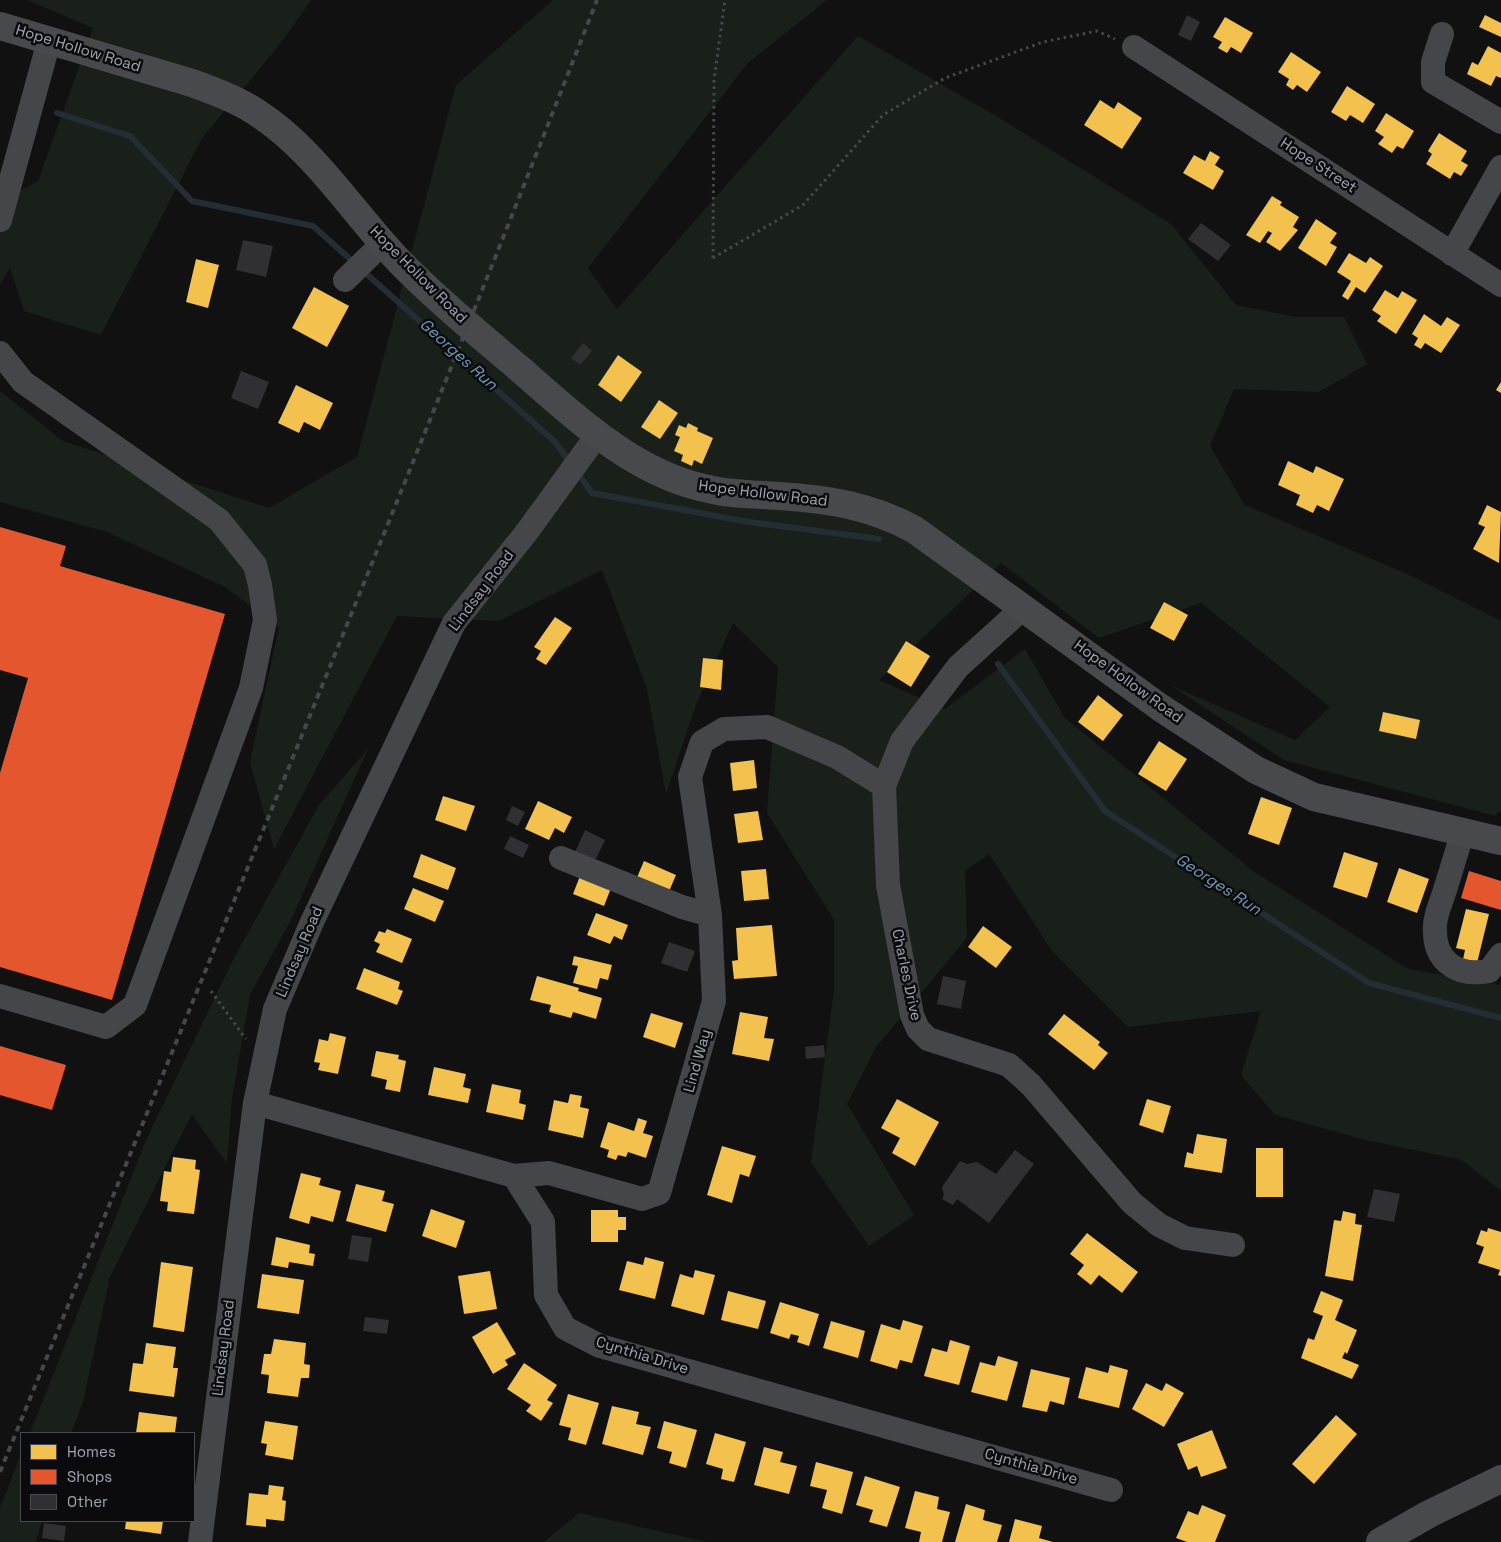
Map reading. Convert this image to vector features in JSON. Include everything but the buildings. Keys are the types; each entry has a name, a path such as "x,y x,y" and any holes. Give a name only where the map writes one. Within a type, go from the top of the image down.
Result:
{"main road":[{"name":"Hope Hollow Road","path":"0,26 192,82 218,92 256,112 304,152 400,262 479,335 591,444 690,485 716,491 836,502 881,513 915,530 1024,607 1161,708 1256,770 1314,797 1501,842"},
{"path":"1380,1542 1429,1514 1501,1479"}],"street":[{"path":"1442,34 1432,62 1433,82 1501,122"},
{"path":"0,220 49,41"},
{"name":"Hope Street","path":"1134,47 1501,285"},
{"path":"1452,254 1501,167"},
{"path":"345,280 383,243"},
{"path":"0,353 23,382 219,520 255,566 260,584 265,620 250,688 135,1006 106,1027 0,996"},
{"name":"Lindsay Road","path":"200,1542 254,1102 276,1009 304,939 454,623 526,533 591,444"},
{"name":"Charles Drive","path":"1024,607 958,667 902,741 884,786 888,885 912,1015 918,1029 928,1039 1009,1065 1031,1085 1132,1203 1159,1224 1185,1238 1233,1245"},
{"name":"Lind Way","path":"514,1176 549,1173 642,1199 658,1193 714,1001 710,915 690,777 702,742 724,729 768,727 838,757 884,786"},
{"path":"1463,832 1435,924 1436,946 1447,962 1458,971 1475,974 1489,971 1501,955"},
{"path":"561,858 682,907 710,915"},
{"path":"254,1102 514,1176"},
{"name":"Cynthia Drive","path":"514,1176 543,1222 546,1295 565,1328 600,1346 1111,1490"}],"path":[{"path":"725,0 714,80 713,258 803,205 883,115 945,78 1043,42 1097,31 1134,47"},
{"path":"211,990 249,1044"}],"shaded area":[{"path":"27,0 311,0 277,48 202,138 101,335 24,311 10,268 0,285 0,201 38,181 93,28"},
{"path":"553,0 827,0 748,63 588,268 617,309 858,36 1001,119 1171,224 1236,305 1296,317 1344,317 1367,364 1319,392 1234,389 1210,446 1245,505 1405,573 1501,621 1501,810 1495,816 1284,760 1170,685 1295,740 1330,707 1201,603 1099,638 1001,563 879,680 945,709 1025,649 1065,718 1253,871 1408,969 1501,985 1501,1191 1462,1160 1366,1140 1275,1115 1241,1075 1261,1011 1128,1027 1052,951 989,854 965,871 967,938 876,1047 847,1104 914,1215 869,1246 811,1162 834,991 834,920 767,813 778,667 733,623 696,705 666,794 647,689 602,570 499,621 397,616 274,849 250,762 279,627 225,587 107,532 0,502 0,391 63,441 269,508 357,457 456,85"},
{"path":"368,749 290,922 250,995 232,1098 227,1164 192,1114 110,1277 83,1402 71,1432 30,1432 147,1138 234,958 319,805"},
{"path":"20,1457 20,1522 42,1522 36,1542 0,1542 0,1508"},
{"path":"579,1513 707,1542 544,1542"}],"waterway":[{"name":"Georges Run","path":"57,113 130,136 192,201 313,226 555,442 571,464"},
{"name":"Georges Run","path":"577,472 592,493 749,522 879,539"},
{"name":"Georges Run","path":"998,664 1105,811 1369,983 1501,1018"}],"railway":[{"path":"0,1472 376,553 597,0"}]}
